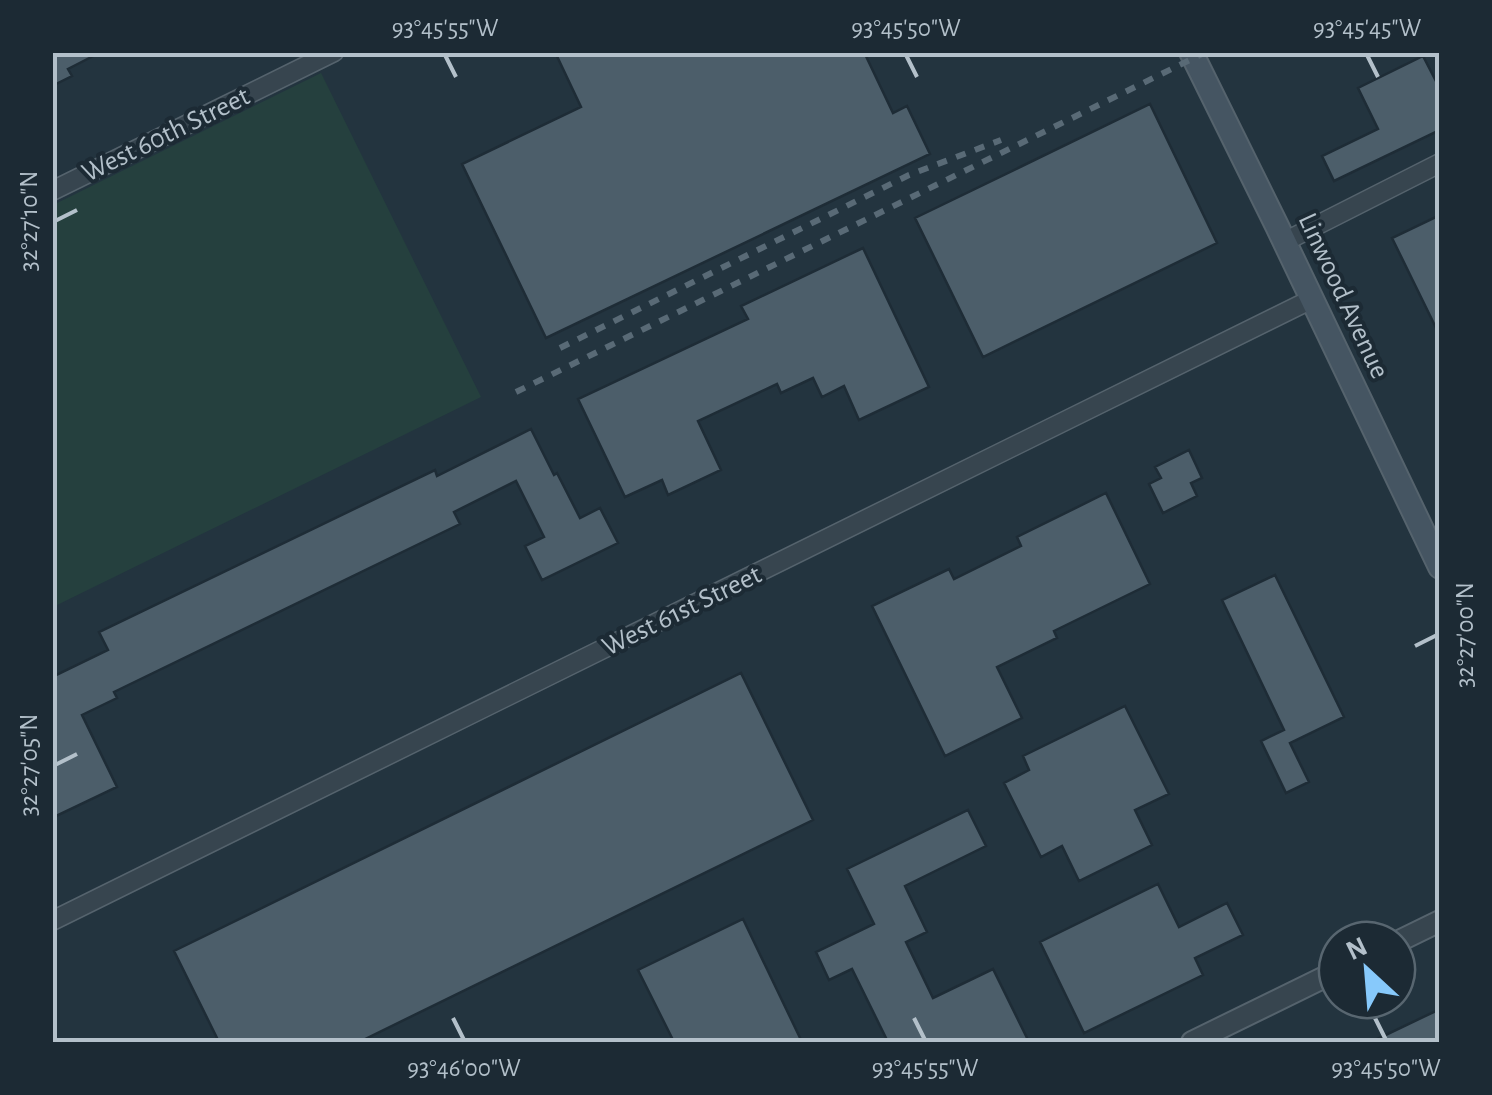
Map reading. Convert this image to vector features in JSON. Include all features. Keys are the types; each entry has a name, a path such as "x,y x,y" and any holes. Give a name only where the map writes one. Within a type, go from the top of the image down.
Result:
{"main road":[{"name":"Linwood Avenue","path":"1190,52 1440,567"}],"street":[{"name":"West 60th Street","path":"52,191 334,52"},
{"path":"1284,242 1440,163"},
{"name":"West 61st Street","path":"52,920 1310,300"},
{"path":"1417,932 1440,921"},
{"path":"1192,1042 1317,981"}],"green space":[{"path":"321,73 481,397 53,607 53,205"}],"building":[{"path":"52,52 101,52 68,69 72,76 52,86"},
{"path":"555,52 864,52 893,113 907,106 930,154 546,338 462,164 581,107"},
{"path":"1423,56 1440,89 1440,130 1334,181 1322,156 1378,129 1358,88"},
{"path":"1150,104 1217,243 983,357 915,218"},
{"path":"1440,215 1440,336 1392,238"},
{"path":"863,248 929,387 859,420 844,386 822,397 813,378 781,393 777,384 698,421 721,470 668,495 662,480 625,497 578,399 748,319 741,306"},
{"path":"531,429 580,518 600,508 618,543 542,580 525,546 544,537 516,481 454,512 460,524 114,692 117,698 82,715 117,787 52,818 52,677 108,650 99,632 435,470 437,476"},
{"path":"1189,450 1202,478 1191,483 1197,496 1163,513 1149,484 1161,478 1155,467"},
{"path":"1106,493 1150,584 1054,631 1057,638 997,667 1022,718 945,756 872,606 949,569 954,579 1021,546 1017,537"},
{"path":"1275,575 1344,717 1290,743 1309,782 1286,793 1261,741 1284,730 1222,600"},
{"path":"741,673 813,820 359,1042 219,1042 174,951"},
{"path":"1125,706 1169,794 1135,810 1152,845 1079,881 1062,846 1041,857 1004,783 1029,770 1023,756"},
{"path":"968,810 986,846 905,886 927,932 906,942 933,998 993,969 1029,1042 888,1042 852,969 829,980 816,952 874,924 847,869"},
{"path":"1158,884 1179,927 1227,903 1243,935 1195,958 1203,975 1084,1033 1040,942"},
{"path":"743,919 802,1042 674,1042 638,970"},
{"path":"1440,1009 1440,1042 1371,1042"}],"railway":[{"path":"516,392 1206,52"},
{"path":"560,348 909,175 1001,140"}]}
